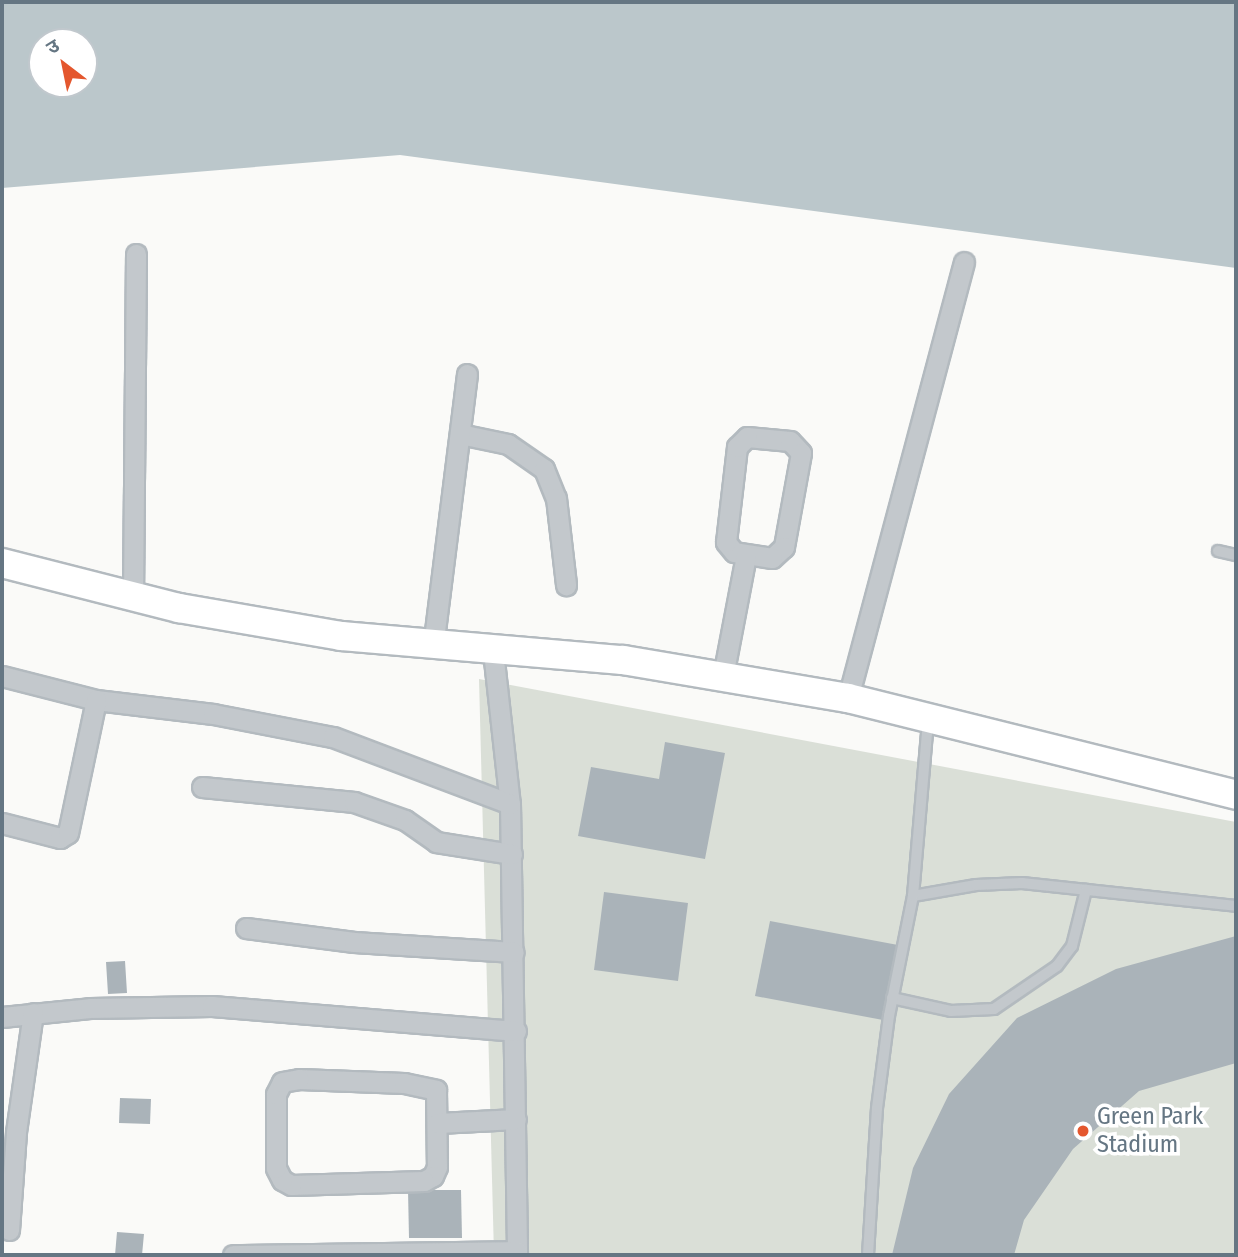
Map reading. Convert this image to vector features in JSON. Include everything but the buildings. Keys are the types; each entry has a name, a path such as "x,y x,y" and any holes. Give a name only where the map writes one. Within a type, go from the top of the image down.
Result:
{"street":[{"path":"133,598 136,254"},
{"path":"848,698 964,262"},
{"path":"433,647 467,374"},
{"path":"460,434 508,444 544,469 556,498 566,585"},
{"path":"747,438 790,441 801,453 784,547 772,558 746,555 729,548 726,542 737,447 747,438"},
{"path":"723,676 746,555"},
{"path":"2,563 133,598 341,636 433,647 623,660 848,698 1236,795"},
{"path":"233,1255 517,1253 512,854 510,804 493,651"},
{"path":"2,676 96,700 213,714 333,737 510,804"},
{"path":"2,823 60,838 68,832 96,700"},
{"path":"202,787 354,802 405,820 436,842 512,854"},
{"path":"246,928 354,942 514,953"},
{"path":"2,1017 33,1013 212,1006 516,1031"},
{"path":"9,1230 9,1131 33,1013"},
{"path":"299,1079 430,1086 439,1099 438,1123 437,1167 424,1181 291,1185 282,1180 276,1168 276,1094 282,1082 299,1079"},
{"path":"438,1123 516,1119"}],"lane":[{"path":"1218,551 1236,555"},
{"path":"868,1255 877,1108 892,998 913,896 928,718"},
{"path":"913,896 997,883 1236,906"},
{"path":"892,998 951,1011 994,1009 1064,956 1079,929 1087,890"}],"shaded area":[{"path":"2,2 1236,2 1236,268 400,155 2,188"},
{"path":"479,679 1236,822 1236,1255 494,1255"}],"place":[{"name":"Green Park Stadium","path":"1083,1131"}]}
